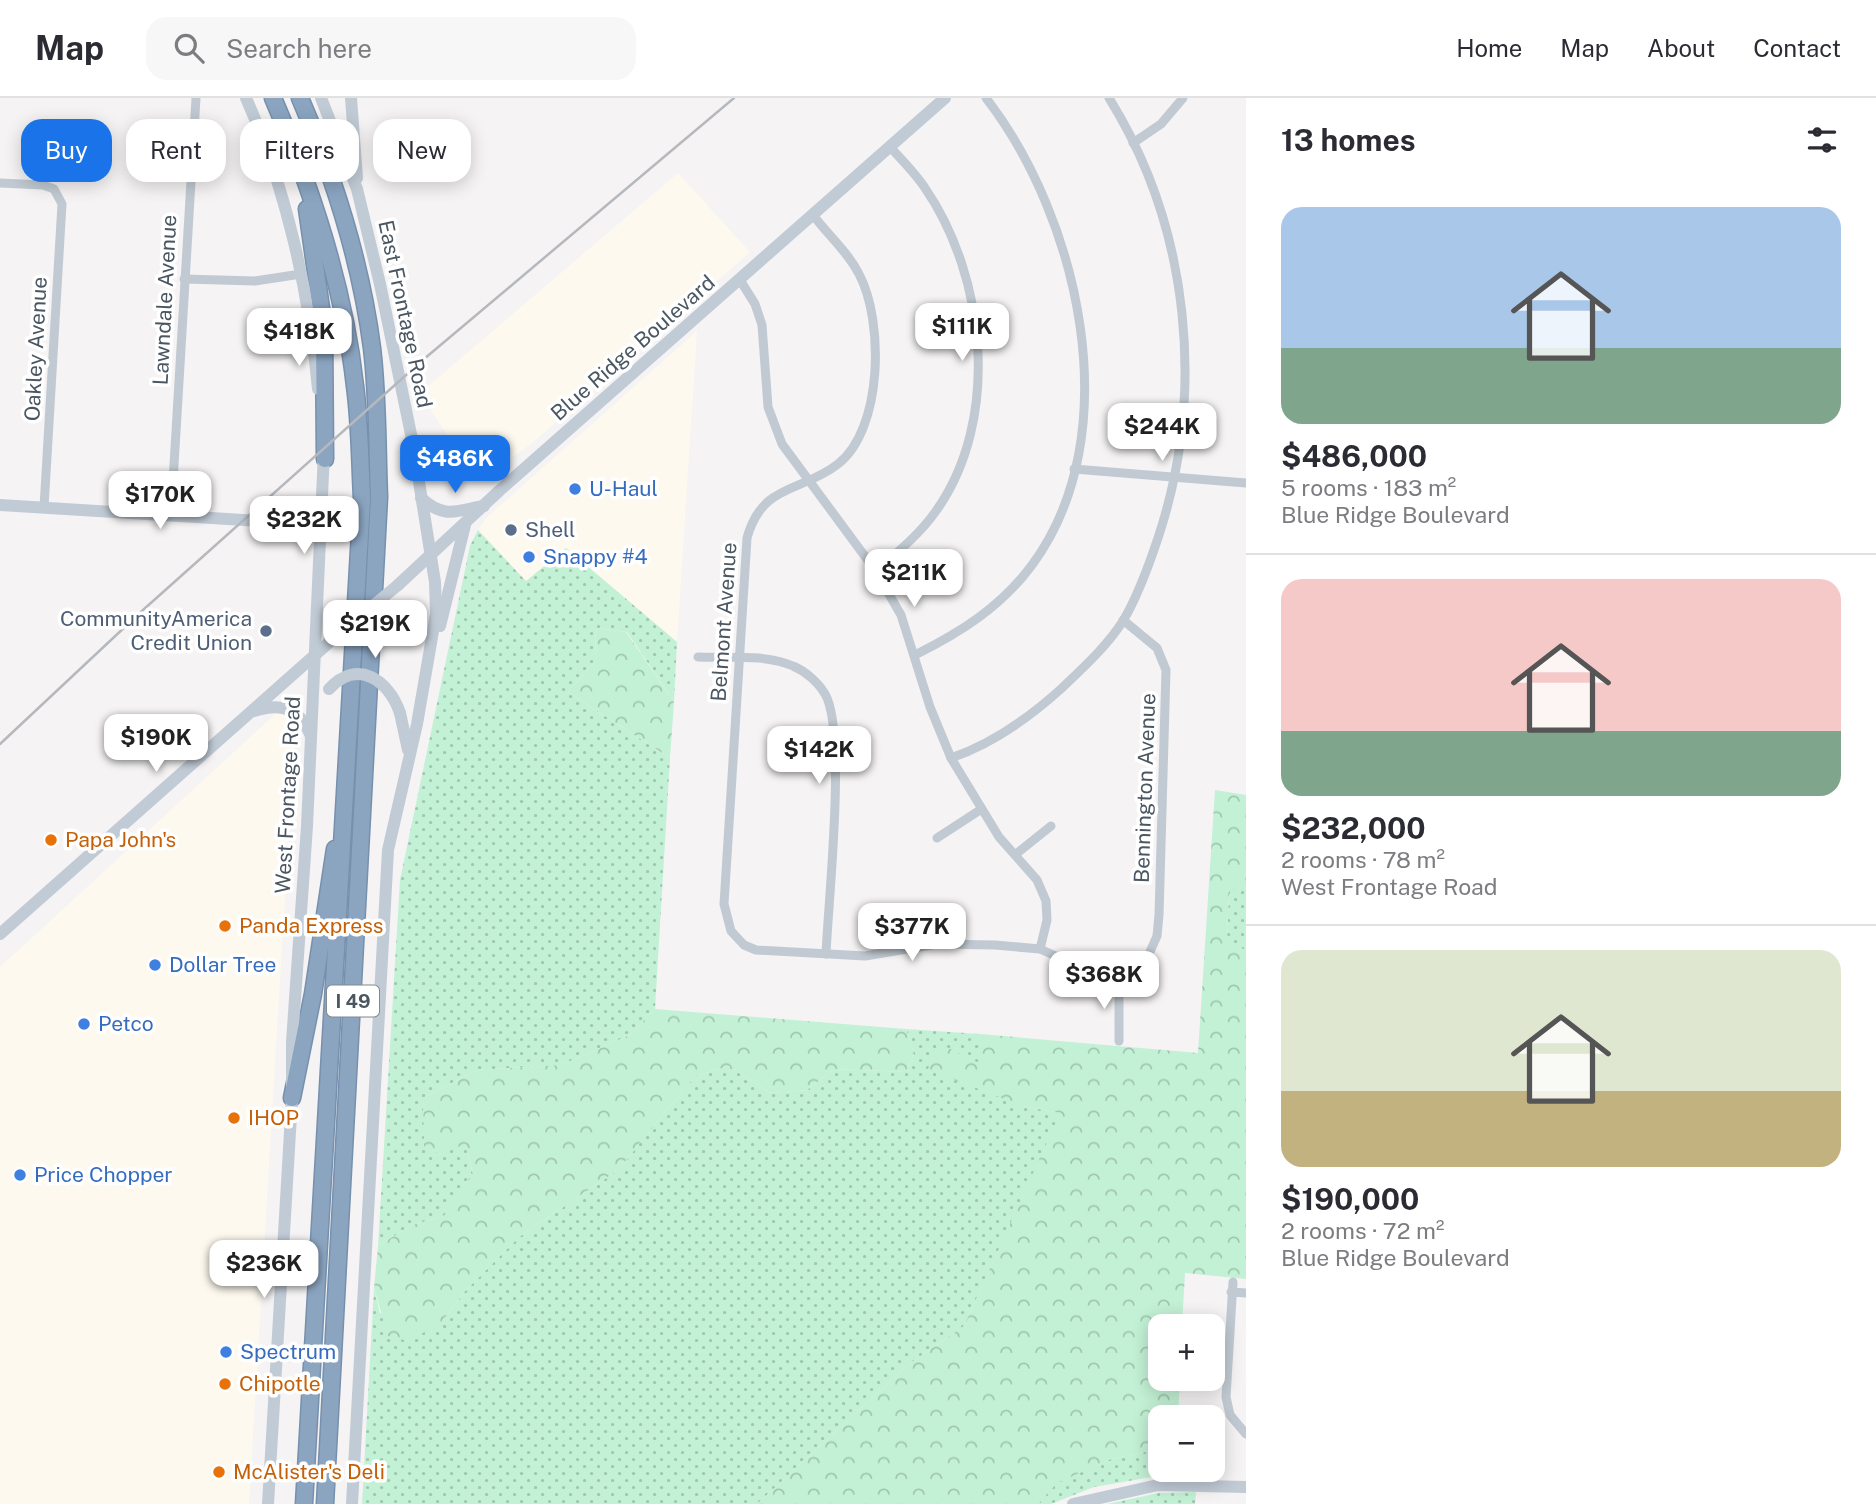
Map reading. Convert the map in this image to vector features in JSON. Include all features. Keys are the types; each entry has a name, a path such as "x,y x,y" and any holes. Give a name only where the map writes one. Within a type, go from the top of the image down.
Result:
{"highway":[{"name":"I 49","path":"273,98 281,119"},
{"name":"I 49","path":"300,98 331,177 359,278 372,349 379,497 325,1504"},
{"path":"303,182 324,329 324,459"},
{"name":"I 49","path":"304,1504 362,498 355,385 318,214 306,182"},
{"path":"292,1098 313,994 328,882 346,795"}],"street":[{"name":"Lawndale Avenue","path":"171,509 196,98"},
{"name":"West Frontage Road","path":"246,98 270,158 301,274 316,369 324,459 323,525 268,1504"},
{"name":"East Frontage Road","path":"321,98 357,189 383,298 431,556 436,614 417,724 388,850 352,1504"},
{"path":"351,98 357,189"},
{"name":"Blue Ridge Boulevard","path":"0,934 333,639 431,556 945,98"},
{"path":"915,655 962,630 1007,594 1032,564 1053,531 1074,470 1082,422 1084,375 1074,282 1044,193 1023,151 986,98"},
{"path":"950,758 994,738 1046,703 1086,666 1123,620 1150,562 1174,478 1186,383 1183,319 1173,256 1155,194 1133,143 1109,98"},
{"path":"1133,143 1161,124 1183,98"},
{"path":"875,570 917,534 950,489 968,444 977,377 972,309 956,249 925,187 890,147"},
{"name":"Oakley Avenue","path":"0,183 54,188 62,204 44,507"},
{"name":"Belmont Avenue","path":"813,215 849,258 865,287 873,319 874,366 869,409 859,440 838,464 770,498 750,527 724,899 726,920 731,931 744,945 756,950 865,956 953,944 1040,949"},
{"path":"184,279 255,281 301,274"},
{"path":"740,280 755,304 762,325 763,361 772,423 782,444 875,570 901,615 930,708 950,758 981,810 1037,880 1046,901 1047,920 1040,949 1112,981 1119,981 1119,1041"},
{"path":"1074,470 1246,483"},
{"path":"421,498 440,512 485,506"},
{"path":"0,505 171,509 323,525"},
{"path":"427,659 439,630 465,523"},
{"name":"Bennington Avenue","path":"1119,981 1141,972 1157,936 1166,670 1157,648 1123,620"},
{"path":"698,657 772,660 794,666 812,678 826,695 835,761 826,954"},
{"path":"312,719 336,681 367,675 378,678 394,694 408,754"},
{"path":"250,713 278,706 290,708 305,723 311,738"},
{"path":"937,838 981,810"},
{"path":"1016,855 1051,826"},
{"path":"1246,1293 1232,1287 1226,1397 1230,1415 1246,1434"},
{"path":"1073,1504 1158,1485 1246,1487"}],"shaded area":[{"path":"678,173 750,252 531,444 477,482 420,393"},
{"path":"697,331 677,642 566,548 526,582 478,530 487,517"},
{"path":"297,694 249,1504 0,1504 0,967"}],"green space":[{"path":"478,530 526,581 566,548 677,642 674,702 627,632 596,628 595,661 568,692 670,758 655,1009 630,1035 561,1065 477,1070 423,1098 425,1146 440,1154 465,1143 473,1174 444,1216 412,1225 378,1246 400,880 470,546"},
{"path":"596,628 626,632 674,702 670,758 568,692 595,661"},
{"path":"1215,790 1246,795 1246,889 1229,890 1227,938 1246,951 1246,1279 1185,1273 1183,1314 1148,1314 1148,1391 1179,1391 1179,1405 1148,1405 1148,1451 1111,1459 1057,1483 1038,1504 757,1504 909,1364 964,1326 1060,1113 1022,1106 928,1069 938,1043 979,1063 980,1034 1198,1053"},
{"path":"1229,889 1246,889 1246,951 1227,939"},
{"path":"655,1009 906,1029 914,1054 906,1072 834,1069 807,1090 770,1093 729,1066 695,1076 618,1170 519,1237 465,1291 441,1323 408,1341 388,1336 374,1288 378,1246 412,1225 444,1216 473,1173 465,1144 440,1154 424,1146 423,1098 477,1070 561,1065 630,1035"},
{"path":"906,1029 980,1034 980,1064 1022,1106 1061,1113 964,1326 909,1364 757,1504 362,1504 374,1288 380,1313 441,1323 465,1291 519,1237 618,1170 695,1076 729,1066 770,1093 807,1090 834,1069 906,1072 914,1054"},
{"path":"1148,1451 1148,1478 1094,1487 1051,1504 1038,1504 1056,1483 1111,1459"},
{"path":"1196,1492 1195,1504 1107,1504 1159,1493"}],"railway":[{"path":"0,744 143,610 424,359 734,98"}],"place":[{"name":"U-Haul","path":"575,489"},
{"name":"Shell","path":"511,530"},
{"name":"Snappy #4","path":"529,557"},
{"name":"CommunityAmerica Credit Union","path":"266,631"},
{"name":"Papa John's","path":"51,840"},
{"name":"Panda Express","path":"225,926"},
{"name":"Dollar Tree","path":"155,965"},
{"name":"Petco","path":"84,1024"},
{"name":"IHOP","path":"234,1118"},
{"name":"Price Chopper","path":"20,1175"},
{"name":"Spectrum","path":"226,1352"},
{"name":"Chipotle","path":"225,1384"},
{"name":"McAlister's Deli","path":"219,1472"}]}
